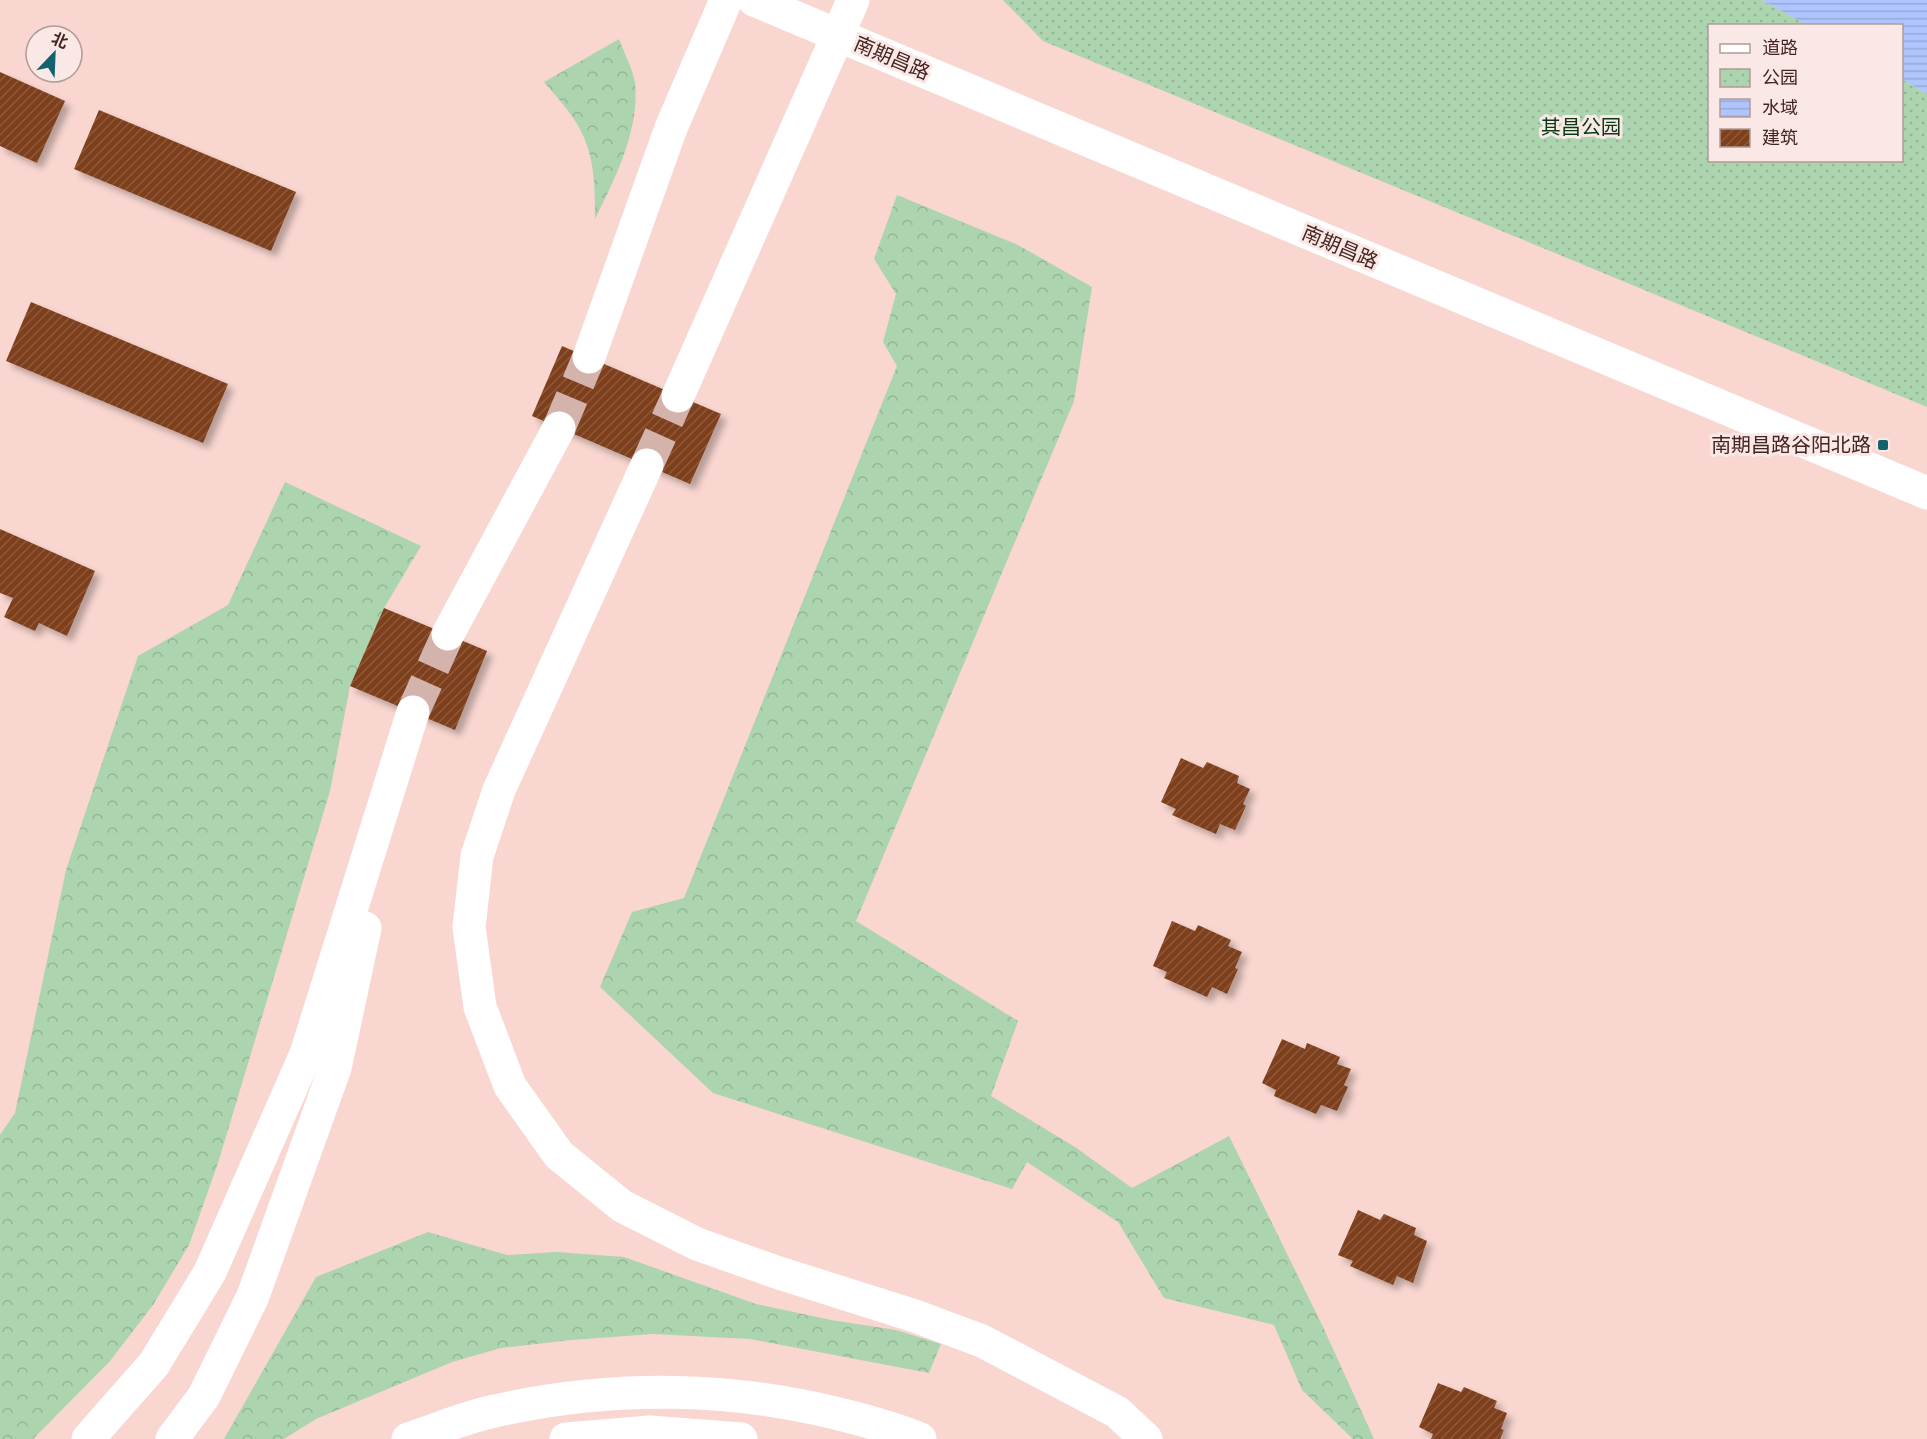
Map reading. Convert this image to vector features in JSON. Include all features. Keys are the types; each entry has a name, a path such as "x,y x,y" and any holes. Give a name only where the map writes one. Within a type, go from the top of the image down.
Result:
{"main road":[{"path":"589,357 671,128 726,0"},
{"name":"南期昌路","path":"754,0 1927,493"},
{"path":"678,396 853,0"},
{"path":"448,634 559,428"},
{"path":"647,465 499,790 477,856 469,927 480,1007 510,1086 560,1155 622,1206 696,1244 915,1316 982,1341 1117,1412 1146,1439"},
{"path":"88,1439 154,1364 210,1272 306,1054 413,712 335,1068 253,1296 204,1396 172,1439"},
{"path":"1047,1374 1116,1439"},
{"path":"408,1439 493,1411 574,1396 654,1391 740,1396 822,1410 903,1432 920,1439"},
{"path":"566,1439 650,1432 741,1439"}],"green space":[{"name":"其昌公园","path":"1003,0 1762,0 1805,24 1708,24 1708,162 1903,162 1903,80 1927,94 1927,407 1043,41"},
{"path":"619,39 635,83 634,118 618,171 595,219 593,169 585,140 572,117 544,82"},
{"path":"897,195 1018,245 1092,287 1074,401 856,921 1018,1021 991,1096 1075,1147 1132,1188 1229,1136 1323,1327 1374,1439 1353,1439 1302,1390 1274,1325 1164,1298 1118,1222 1027,1162 1012,1189 713,1093 600,987 632,912 684,898 897,366 883,342 896,294 874,259"},
{"path":"285,482 421,546 384,608 350,686 330,791 218,1163 189,1245 153,1305 110,1361 33,1439 0,1439 0,1135 15,1113 66,870 138,656 228,605"},
{"path":"428,1232 507,1255 556,1252 624,1257 756,1304 831,1320 896,1330 941,1344 929,1373 750,1339 653,1334 501,1348 452,1362 316,1419 284,1439 224,1439 316,1277"}],"water":[{"path":"1762,0 1927,0 1927,94 1903,80 1903,24 1805,24"}],"building":[{"path":"0,72 65,101 37,163 0,146"},
{"path":"99,110 296,192 271,251 74,169"},
{"path":"31,302 228,384 203,443 6,361"},
{"path":"562,346 721,414 690,484 532,416"},
{"path":"0,529 95,571 67,636 39,623 35,631 4,617 13,598 0,593"},
{"path":"384,608 487,651 455,730 350,686"},
{"path":"1181,758 1203,768 1207,762 1239,776 1237,783 1250,789 1243,804 1246,806 1235,830 1220,824 1216,834 1172,815 1176,809 1161,802"},
{"path":"1172,921 1195,931 1198,925 1231,940 1228,946 1242,952 1235,968 1238,969 1227,994 1212,987 1207,997 1164,978 1167,972 1153,966"},
{"path":"1282,1039 1305,1049 1307,1043 1340,1057 1337,1064 1351,1069 1344,1085 1348,1087 1337,1111 1321,1105 1316,1114 1274,1096 1276,1090 1262,1083"},
{"path":"1358,1210 1380,1220 1384,1214 1416,1228 1414,1235 1427,1241 1413,1283 1397,1276 1393,1285 1350,1266 1353,1261 1338,1255"},
{"path":"1438,1383 1461,1392 1464,1387 1497,1401 1494,1408 1507,1413 1500,1439 1431,1439 1433,1434 1419,1427"}],"tunnel":[{"path":"559,428 589,357"},
{"path":"647,465 678,396"},
{"path":"413,712 448,634"}],"place":[{"name":"南期昌路谷阳北路","path":"1883,445"}]}
